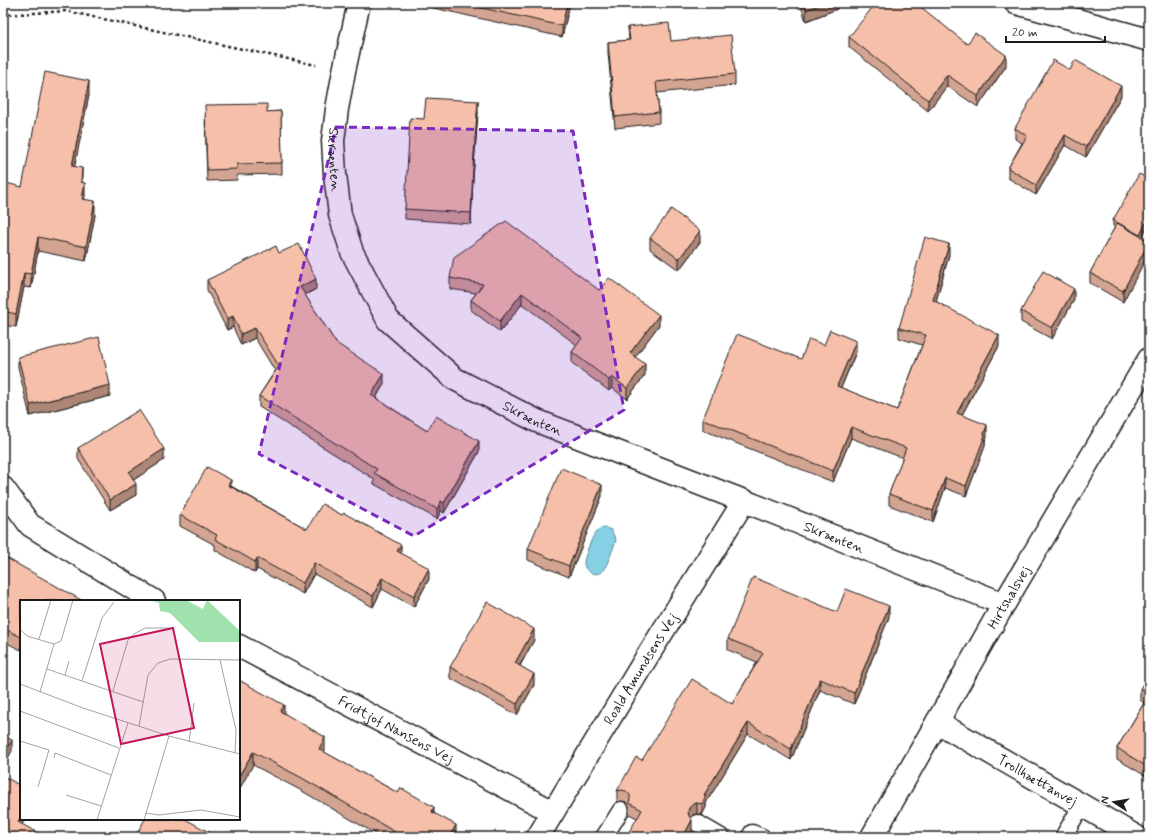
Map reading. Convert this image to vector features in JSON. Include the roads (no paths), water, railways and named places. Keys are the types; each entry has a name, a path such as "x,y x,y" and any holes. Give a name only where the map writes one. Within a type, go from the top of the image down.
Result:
{"street":[{"name":"Skrænten","path":"359,3 344,71 333,141 335,174 340,215 352,252 388,320 455,380 537,421 1004,604"},
{"path":"1016,3 1149,40"},
{"name":"Hirtshalsvej","path":"872,837 1004,604 1149,359"},
{"path":"3,488 30,525 152,600"},
{"name":"Roald Amundsens Vej","path":"538,837 645,660 744,501"},
{"name":"Fridtjof Nansens Vej","path":"240,647 553,812"},
{"name":"Trollhættanvej","path":"937,722 1138,837"}],"lane":[{"path":"1063,837 1082,805"},
{"path":"604,837 621,810"},
{"path":"697,823 721,837"},
{"path":"750,837 752,833 762,837"}],"water":[{"path":"602,528 611,530 616,540 604,569 595,574 586,569 584,563 585,556 595,533"}]}
